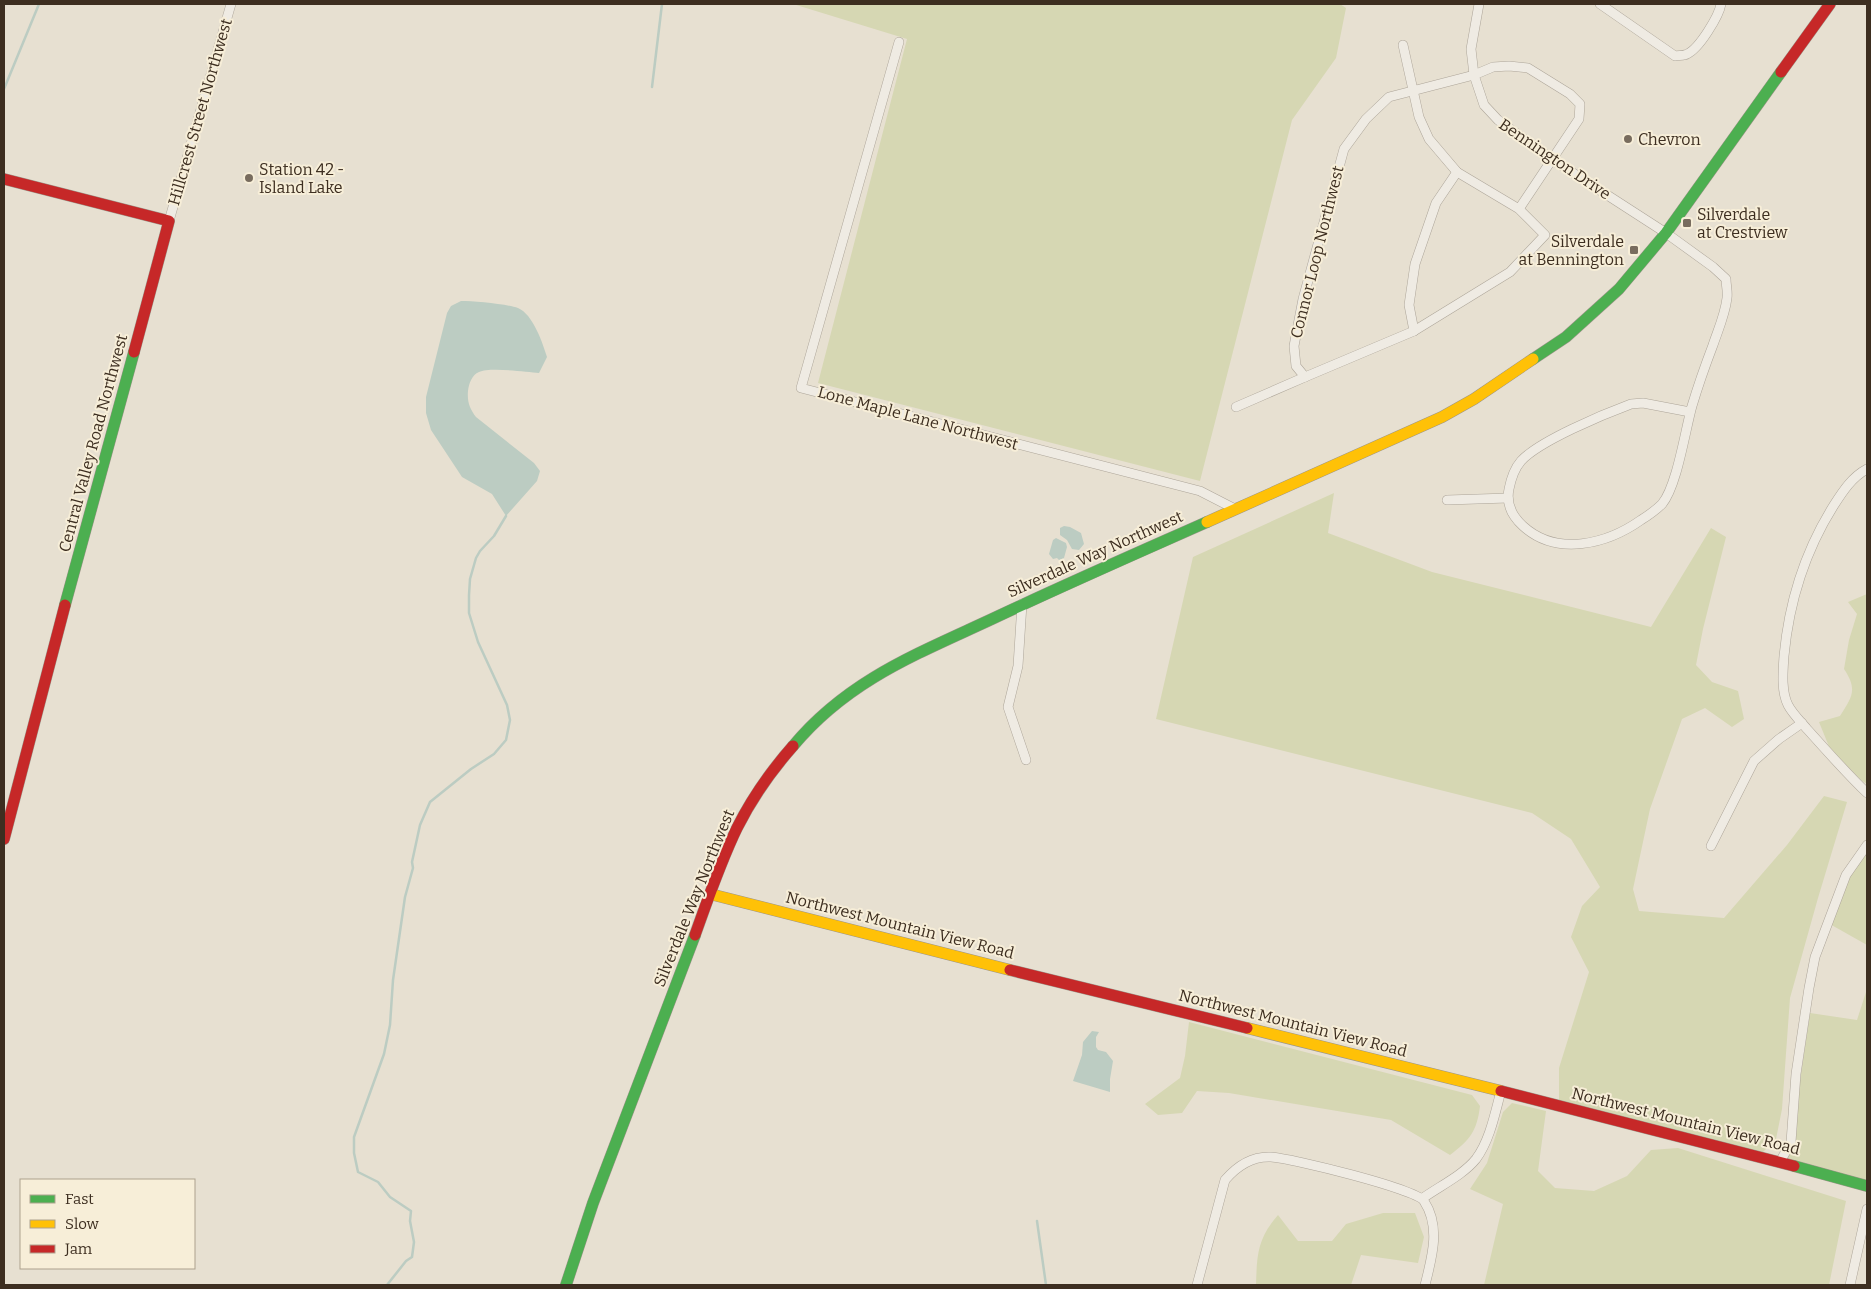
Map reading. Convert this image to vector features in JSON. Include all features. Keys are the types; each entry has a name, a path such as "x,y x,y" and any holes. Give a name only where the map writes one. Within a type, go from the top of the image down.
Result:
{"main road":[{"name":"Silverdale Way Northwest","path":"566,1285 593,1203 734,834 751,801 780,762 818,720 853,690 882,672 1022,604 1442,417 1474,399 1566,338 1619,289 1666,232 1830,4"},
{"path":"4,179 169,221"},
{"name":"Central Valley Road Northwest","path":"4,839 32,725 129,374 169,221"},
{"name":"Northwest Mountain View Road","path":"710,894 1501,1091 1867,1186"}],"street":[{"name":"Hillcrest Street Northwest","path":"169,221 231,4"},
{"name":"Bennington Drive","path":"1479,4 1472,49 1474,75 1484,105 1498,120 1553,160 1666,232 1726,279 1727,297 1722,319 1690,412"},
{"path":"1600,4 1675,56 1687,54 1699,44 1719,12 1720,4"},
{"name":"Lone Maple Lane Northwest","path":"899,42 801,388 1200,491 1235,509"},
{"path":"1236,407 1414,331 1510,272 1545,235 1519,209 1457,172 1429,139 1419,116 1404,45"},
{"name":"Connor Loop Northwest","path":"1305,377 1296,366 1294,346 1303,299 1344,149 1366,119 1389,97 1474,75 1493,68 1509,66 1528,68 1570,94 1580,104 1579,119 1553,160"},
{"path":"1519,209 1553,160"},
{"path":"1414,331 1409,305 1415,264 1436,203 1457,172"},
{"path":"1643,403 1690,412 1667,497 1655,510 1628,530 1610,538 1592,542 1564,544 1546,541 1531,533 1516,519 1508,498 1511,478 1521,461 1543,445 1631,404 1643,403"},
{"path":"1867,469 1851,482 1828,514 1812,546 1802,570 1792,604 1786,633 1783,668 1784,688 1788,706 1845,772 1867,793"},
{"path":"1447,500 1508,498"},
{"path":"1022,604 1018,666 1008,707 1026,760"},
{"path":"1711,846 1754,761 1779,739 1802,723"},
{"path":"1780,1162 1791,1142 1796,1074 1808,988 1815,957 1846,875 1867,845"},
{"path":"1423,1198 1467,1168 1476,1159 1486,1139 1501,1091"},
{"path":"1198,1285 1225,1180 1232,1171 1250,1160 1271,1157 1394,1186 1423,1198 1432,1215 1434,1228 1433,1253 1425,1285"},
{"path":"1850,1285 1867,1209"}],"green space":[{"path":"793,4 1340,4 1346,8 1336,58 1292,120 1200,481 818,383 907,39"},
{"path":"1334,493 1328,533 1432,572 1651,627 1711,528 1726,537 1696,665 1712,682 1738,691 1744,719 1732,727 1705,708 1682,719 1650,809 1633,889 1639,911 1724,918 1787,845 1824,796 1847,802 1790,998 1782,1109 1776,1139 1759,1156 1559,1104 1559,1068 1589,972 1571,937 1582,906 1600,887 1571,839 1532,813 1156,719 1193,557"},
{"path":"1867,594 1867,784 1830,749 1819,722 1840,716 1848,704 1852,688 1844,669 1849,640 1857,614 1848,602"},
{"path":"1867,845 1867,945 1828,923 1846,875"},
{"path":"1867,989 1867,1186 1780,1162 1791,1142 1810,1013 1857,1020"},
{"path":"1189,1022 1472,1095 1480,1106 1477,1122 1463,1145 1450,1155 1391,1120 1229,1093 1197,1091 1182,1113 1158,1115 1145,1104 1180,1078"},
{"path":"1512,1103 1546,1111 1538,1171 1555,1188 1594,1191 1627,1176 1651,1150 1678,1148 1846,1201 1829,1285 1484,1285 1503,1204 1470,1189 1487,1163 1503,1112"},
{"path":"1383,1213 1415,1213 1424,1237 1418,1263 1361,1255 1351,1285 1256,1285 1258,1256 1262,1240 1278,1215 1298,1241 1332,1241 1346,1224"}],"shaded area":[{"path":"461,301 506,305 523,311 537,330 547,357 539,373 499,370 484,371 474,375 469,385 469,402 476,417 534,463 540,471 537,481 506,516 492,494 462,477 431,430 426,413 426,397 447,313 451,306"},
{"path":"1064,526 1081,533 1084,544 1079,550 1072,549 1067,540 1060,535 1060,528"},
{"path":"1056,538 1066,543 1067,547 1064,558 1059,560 1057,558 1053,559 1049,554 1053,540"},
{"path":"1092,1031 1099,1032 1096,1037 1096,1047 1098,1050 1106,1052 1113,1061 1110,1092 1073,1081 1082,1055 1083,1042"}],"waterway":[{"path":"4,89 39,4"},
{"path":"652,87 662,4"},
{"path":"387,1285 406,1261 412,1257 414,1242 410,1221 411,1211 390,1197 378,1182 358,1172 354,1153 354,1137 384,1054 390,1025 393,980 405,897 413,868 412,862 420,825 430,802 471,769 494,754 506,740 510,720 507,705 478,642 469,613 470,579 476,558 494,536 506,516"},
{"path":"1037,1221 1046,1285"}],"traffic: fast":[{"path":"1533,359 1566,337 1619,289 1666,233 1781,72"},
{"path":"65,605 134,352"},
{"path":"793,746 814,723 837,703 885,671 937,644 1019,606 1207,522"},
{"path":"566,1285 593,1203 695,935"},
{"path":"1794,1166 1867,1186"}],"traffic: slow":[{"path":"1207,522 1442,417 1474,399 1533,359"},
{"path":"710,894 1010,970"},
{"path":"1247,1028 1501,1091"}],"traffic: jam":[{"path":"1781,72 1830,4"},
{"path":"4,179 169,221 134,352"},
{"path":"4,839 65,605"},
{"path":"695,935 737,828 762,785 793,746"},
{"path":"1010,970 1247,1028"},
{"path":"1501,1091 1794,1166"}],"place":[{"name":"Chevron","path":"1628,139"},
{"name":"Station 42 - Island Lake","path":"249,178"},
{"name":"Silverdale at Crestview","path":"1687,223"},
{"name":"Silverdale at Bennington","path":"1634,250"}]}
